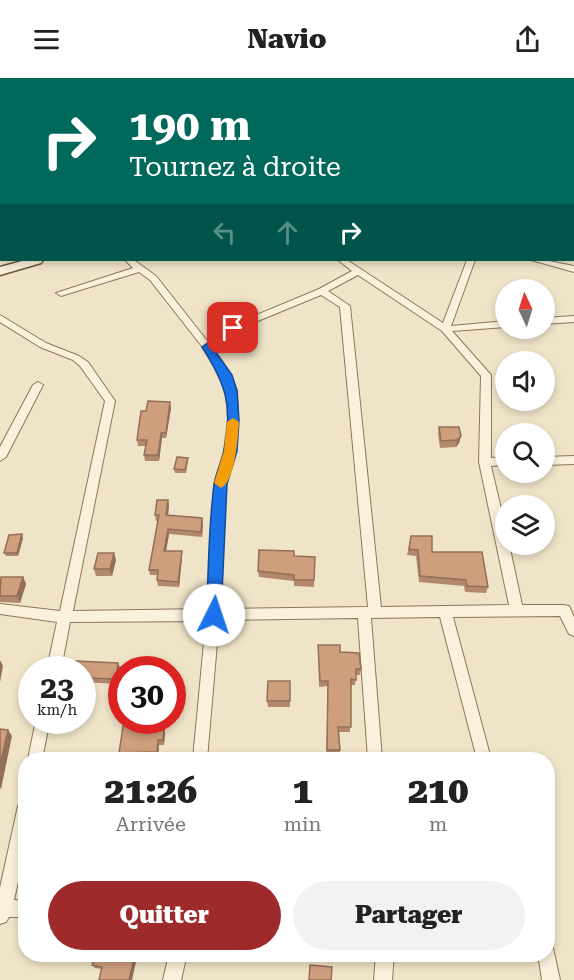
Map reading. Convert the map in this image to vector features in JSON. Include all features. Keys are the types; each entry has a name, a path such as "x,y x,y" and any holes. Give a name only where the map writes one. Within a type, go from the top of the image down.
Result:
{"main road":[{"path":"0,271 34,261"}],"street":[{"path":"130,261 153,278 207,347 226,375 232,391 233,420 230,451 220,484 214,615 201,752"},
{"path":"343,261 445,329 486,375 485,462 517,611"},
{"path":"445,329 471,261"},
{"path":"539,261 574,269"},
{"path":"61,293 141,268"},
{"path":"207,347 233,328 322,291 358,271"},
{"path":"322,291 345,306 370,613 375,752"},
{"path":"0,318 43,345 76,358 84,364 110,401 57,656"},
{"path":"555,320 574,319"},
{"path":"445,329 495,325"},
{"path":"0,457 38,385"},
{"path":"555,461 574,460"},
{"path":"485,462 495,462"},
{"path":"0,609 65,617 564,610 574,630"},
{"path":"445,612 482,752"},
{"path":"37,752 41,734"},
{"path":"18,841 2,912 18,910"},
{"path":"172,980 176,962"},
{"path":"383,980 384,962"},
{"path":"548,962 551,980"}],"building":[{"path":"148,401 170,402 166,433 161,433 158,455 144,455 147,440 137,440 141,411 146,411"},
{"path":"439,427 459,427 461,436 457,440 441,441"},
{"path":"177,457 188,458 185,470 174,469"},
{"path":"157,500 168,500 166,515 202,518 201,532 168,529 164,551 182,551 178,582 157,580 158,570 149,570 159,515 155,515"},
{"path":"22,534 17,553 4,553 9,535"},
{"path":"411,536 432,536 432,552 482,552 488,587 467,586 466,580 420,576 418,550 409,549"},
{"path":"259,550 294,551 294,556 315,557 314,580 294,580 294,575 258,571"},
{"path":"98,553 114,553 110,569 94,569"},
{"path":"1,577 23,577 17,596 0,596"},
{"path":"318,645 340,645 340,652 359,653 361,669 356,669 356,680 351,679 351,727 338,727 340,750 327,750 328,681 320,681"},
{"path":"96,662 108,663 108,679 96,678"},
{"path":"268,681 290,681 290,701 267,701"},
{"path":"0,729 8,730 0,765"},
{"path":"122,734 164,734 163,740 158,740 157,752 119,752"},
{"path":"93,962 133,962 129,980 99,980 102,967 92,965"},
{"path":"310,965 332,967 331,980 309,980"}],"slow traffic":[{"path":"221,483 230,451 233,422"}],"route":[{"path":"214,615 220,484 230,451 233,420 232,391 226,375 207,347 233,328"}]}
